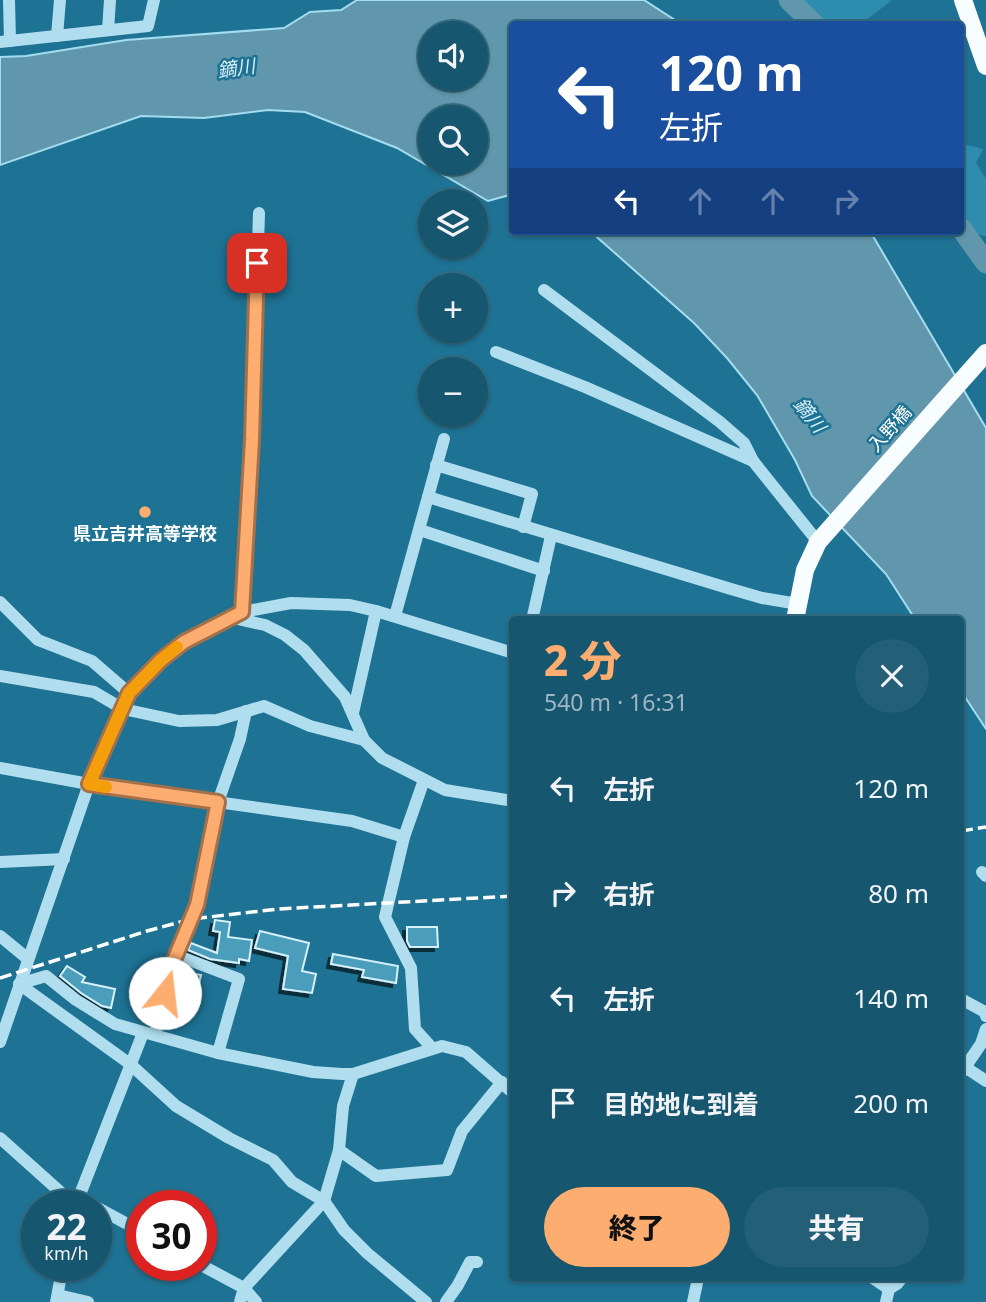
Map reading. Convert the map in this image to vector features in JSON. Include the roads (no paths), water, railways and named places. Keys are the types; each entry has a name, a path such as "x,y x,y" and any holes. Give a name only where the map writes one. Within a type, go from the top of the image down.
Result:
{"main road":[{"path":"963,0 986,66"},
{"name":"入野橋","path":"797,612 805,570 822,537 986,353"}],"street":[{"path":"57,36 60,0"},
{"path":"108,30 110,0"},
{"path":"6,7 5,42 148,26 154,0"},
{"path":"242,612 252,440 259,213"},
{"path":"544,290 744,443 753,461 822,537"},
{"path":"496,352 585,387 753,461"},
{"path":"395,616 444,439"},
{"path":"436,465 532,494 523,527"},
{"path":"428,496 551,536 762,598 797,612"},
{"path":"420,530 544,571"},
{"path":"533,616 551,536"},
{"path":"0,602 38,640 92,661 129,693"},
{"path":"0,1042 89,784 129,693 161,660 184,642 242,612 291,603 349,605 376,611 509,652"},
{"path":"353,713 376,611"},
{"path":"229,617 265,625 285,635 304,650 334,682 353,713 364,740 382,758 432,785 463,794 509,800"},
{"path":"0,676 94,692 123,709 179,721 217,720 264,706 310,726 364,740"},
{"path":"76,1190 130,1064 149,1033 169,972 197,905 218,802 240,739 246,711"},
{"path":"0,768 89,784 352,821 404,837"},
{"path":"424,780 404,837 385,917 411,968 415,1029 432,1048"},
{"path":"0,862 64,859"},
{"path":"0,936 27,959"},
{"path":"176,955 239,979 218,1053"},
{"path":"19,984 46,976 76,1000 115,1024 218,1053 313,1072 353,1074 442,1046 466,1052 509,1089"},
{"path":"19,984 130,1064 176,1106 229,1138 274,1160 292,1182 324,1202 344,1230 426,1302"},
{"path":"964,1001 986,1013"},
{"path":"964,1069 981,1044 986,1029"},
{"path":"964,1070 986,1081"},
{"path":"240,1302 244,1288 324,1202 339,1150 342,1106 353,1074"},
{"path":"339,1150 376,1176 447,1170 461,1131 502,1082"},
{"path":"0,1138 60,1190"},
{"path":"446,1302 470,1262 477,1262"},
{"path":"217,1274 244,1288 256,1302"},
{"path":"60,1281 57,1299 88,1302"},
{"path":"693,1302 697,1281"},
{"path":"876,1281 888,1295 900,1281"},
{"path":"404,1302 412,1291"}],"water":[{"name":"鏑川","path":"357,0 644,0 676,21 509,21 509,195 488,201 488,189 467,189 443,175 488,175 488,105 418,105 418,160 397,148 305,112 268,110 204,118 141,116 0,165 0,57 26,56 126,40 284,28 310,12 341,10"},
{"name":"鏑川","path":"595,235 872,235 986,428 986,729 964,696 964,616 913,616 886,574 812,496 795,460 757,395 694,323"}],"waterway":[{"path":"789,0 811,21"},
{"path":"964,232 986,263"}],"railway":[{"path":"964,831 986,827"},
{"path":"0,978 191,919 279,909 509,896"}],"place":[{"name":"県立吉井高等学校","path":"145,512"}]}
